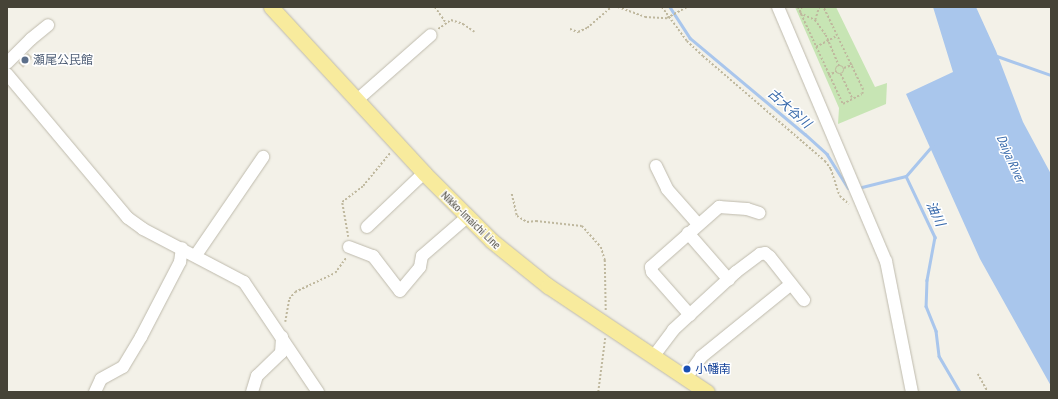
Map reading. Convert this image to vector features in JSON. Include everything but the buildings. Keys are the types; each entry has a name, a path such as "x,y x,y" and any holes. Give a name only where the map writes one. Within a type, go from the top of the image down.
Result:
{"main road":[{"name":"Nikko-Imaichi Line","path":"271,7 424,173 492,242 542,282 707,392"}],"street":[{"path":"778,7 853,180 886,261 912,392"},
{"path":"7,63 31,39 48,25"},
{"path":"357,100 431,35"},
{"path":"7,74 128,218 143,229 182,248 244,282 318,392"},
{"path":"196,256 263,157"},
{"path":"656,166 667,189 698,224"},
{"path":"367,227 424,173"},
{"path":"690,315 652,272 651,267 719,207 747,209 759,213"},
{"path":"349,247 373,256 400,291 420,267 422,256 467,217"},
{"path":"688,233 730,280"},
{"path":"94,392 101,379 123,367 141,337 180,262 182,248"},
{"path":"654,358 673,330 730,280 765,253 804,300"},
{"path":"686,378 700,356 791,284"},
{"path":"252,392 257,376 281,353 282,337"}],"path":[{"path":"435,7 446,23"},
{"path":"570,29 578,32 587,28 611,7"},
{"path":"618,7 645,17 670,17 687,7"},
{"path":"662,7 703,56 825,161 831,169 840,196 852,206 861,199"},
{"path":"798,7 839,101 843,104 862,94 863,90 823,7"},
{"path":"800,13 802,7"},
{"path":"815,20 820,7"},
{"path":"800,13 815,20 839,66 844,68 852,65"},
{"path":"431,35 451,20 462,24 475,32"},
{"path":"816,47 838,36"},
{"path":"836,72 839,66"},
{"path":"844,68 842,74 852,99"},
{"path":"828,75 836,72 842,74"},
{"path":"282,337 289,298 295,292 335,273 346,256 349,247 342,202 363,186 397,144"},
{"path":"512,194 517,216 527,222 536,221 586,229 605,254 606,292"},
{"path":"598,392 603,355"},
{"path":"978,374 988,392"}],"green space":[{"path":"795,7 836,7 875,87 887,83 886,104 838,124 839,108"}],"water":[{"name":"Daiya River","path":"933,7 976,7 996,51 1023,122 1051,174 1051,386 980,259 906,94 953,72"}],"waterway":[{"name":"古大谷川","path":"670,7 690,38 827,154 848,188 851,188"},
{"path":"997,56 1051,75"},
{"name":"油川","path":"906,176 932,146"},
{"name":"油川","path":"906,176 935,237 927,280 926,306 936,331 939,356 960,392"},
{"name":"古大谷川","path":"858,188 906,176"}],"place":[{"name":"瀬尾公民館","path":"25,60"},
{"name":"小幡南","path":"687,369"}]}
